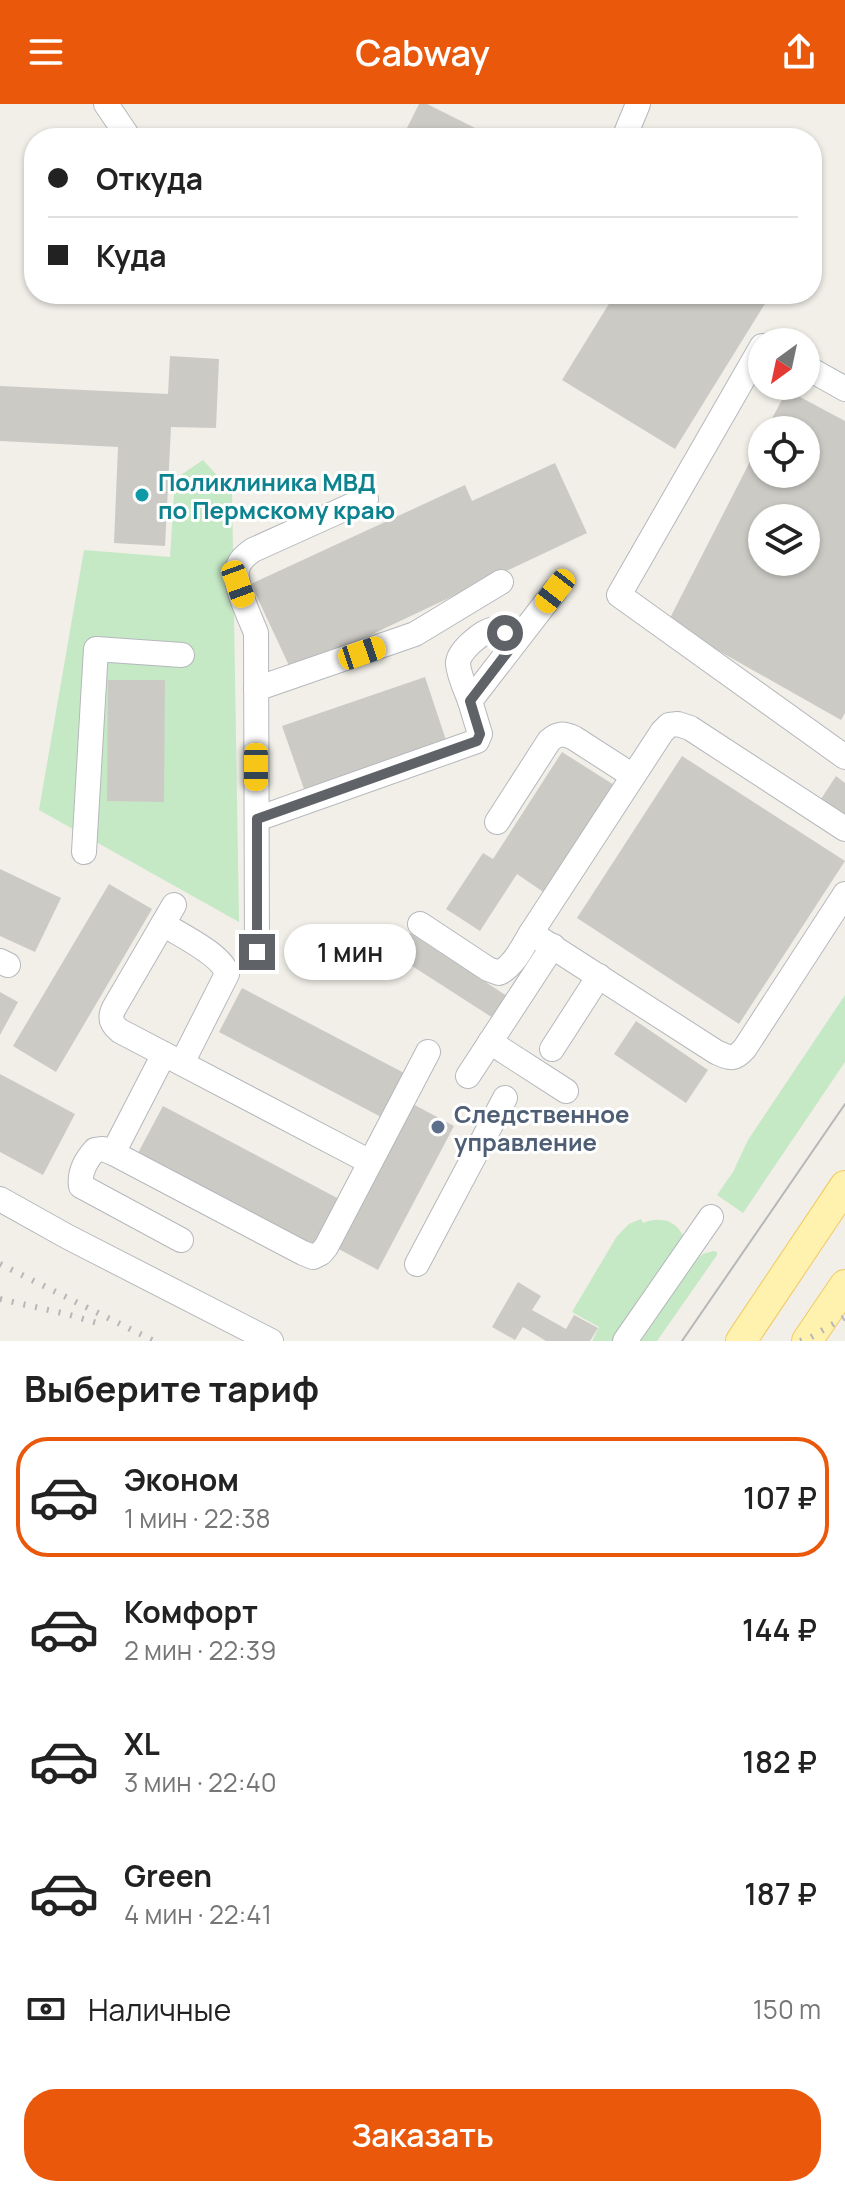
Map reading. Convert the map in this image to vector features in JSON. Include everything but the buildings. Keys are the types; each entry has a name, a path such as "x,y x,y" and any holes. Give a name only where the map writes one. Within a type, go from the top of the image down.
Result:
{"main road":[{"path":"741,1341 845,1186"},
{"path":"807,1341 842,1297"}],"lane":[{"path":"106,104 122,128"},
{"path":"628,128 638,104"},
{"path":"748,370 619,595 843,751"},
{"path":"820,375 845,389"},
{"path":"257,952 256,633 238,584 237,569 243,557 253,550 366,499"},
{"path":"256,689 415,634 501,582"},
{"path":"470,701 555,591"},
{"path":"257,819 477,741 480,734 459,669 460,653 493,629 499,629 516,641"},
{"path":"84,852 96,649 182,655"},
{"path":"420,924 488,969 499,973 506,971 669,725 690,728 845,829"},
{"path":"497,822 555,735 574,738 633,776"},
{"path":"531,933 730,1058 739,1055 845,894"},
{"path":"113,1153 173,1058 227,974 226,966 169,914 110,1016 112,1025 120,1031 173,1058 370,1162"},
{"path":"468,1076 553,946"},
{"path":"552,1049 599,976"},
{"path":"490,1042 566,1091"},
{"path":"181,1240 81,1186 83,1169 95,1150 113,1153 313,1257 326,1247 428,1052"},
{"path":"417,1264 505,1098"},
{"path":"0,1199 271,1341"},
{"path":"625,1341 711,1217"}],"green space":[{"path":"203,460 232,492 239,922 39,810 84,550 170,557 175,479"},
{"path":"845,995 845,1062 743,1213 717,1195 733,1172 748,1140"},
{"path":"641,1219 643,1223 656,1220 672,1223 684,1238 619,1341 592,1341 599,1327 572,1312 617,1236 629,1224"},
{"path":"713,1251 717,1255 657,1341 639,1341 691,1264 703,1254"}],"tram line":[{"path":"682,1341 845,1104"}],"railway":[{"path":"0,1264 154,1341"},
{"path":"0,1299 101,1324"},
{"path":"800,1341 845,1317"}],"place":[{"name":"Поликлиника МВД по Пермскому краю","path":"142,495"},
{"name":"Следственное управление","path":"438,1127"}],"route":[{"path":"257,952 257,819 477,741 479,725 470,701 516,641 505,633"}]}
